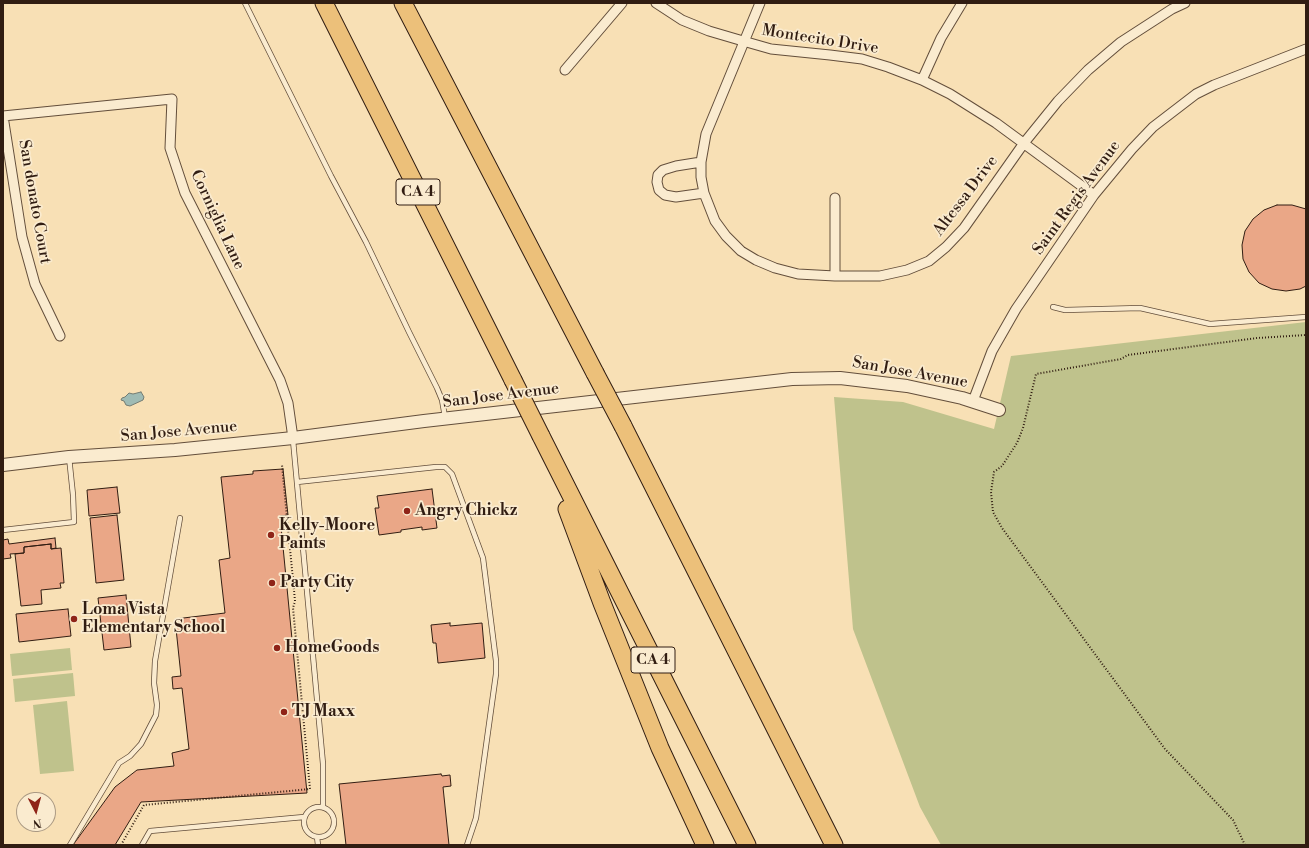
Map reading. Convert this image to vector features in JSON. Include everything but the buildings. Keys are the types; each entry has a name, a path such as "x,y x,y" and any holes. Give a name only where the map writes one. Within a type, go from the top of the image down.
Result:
{"highway":[{"name":"CA 4","path":"324,3 560,476 747,845"},
{"path":"403,3 623,426 834,845"},
{"path":"560,476 565,504 602,603 660,748 705,845"}],"street":[{"path":"565,70 622,3"},
{"name":"Montecito Drive","path":"656,3 682,20 743,42 771,49 830,54 862,59 922,80 950,94 996,123 1094,195"},
{"name":"Altessa Drive","path":"760,3 706,134 701,162 701,177 704,193 715,221 726,236 741,250 756,260 775,268 798,274 836,276 880,276 907,270 929,261 946,247 964,228 1024,143 1058,101 1088,70 1121,42 1172,9 1185,3"},
{"path":"922,80 941,38 962,3"},
{"name":"Saint Regis Avenue","path":"973,401 992,351 1020,303 1094,195 1152,127 1196,94 1238,75 1306,49"},
{"name":"Corniglia Lane","path":"3,116 172,100 170,148 184,193 280,380 288,403 293,438"},
{"name":"San donato Court","path":"3,116 22,237 35,284 60,336"},
{"path":"701,162 676,166 663,170 658,175 657,182 659,190 665,195 676,197 704,193"},
{"path":"835,198 836,276"},
{"name":"San Jose Avenue","path":"3,465 293,438 792,379 860,379 907,386 973,401 999,410"}],"lane":[{"path":"245,3 331,176 366,242 437,388 442,400 445,419"},
{"path":"1053,307 1065,310 1140,308 1210,324 1306,317"},
{"path":"293,438 323,764 323,807"},
{"path":"3,530 74,522 69,458"},
{"path":"297,482 436,467 445,467 452,474 483,558 496,661 496,674 476,818 467,845"},
{"path":"70,845 119,763 130,756 141,744 156,716 157,705 154,683 155,661 180,518"},
{"path":"142,845 150,831 304,817 310,810 318,806 328,809 334,817 333,827 327,835 317,837 306,830 304,817"},
{"path":"317,837 318,845"}],"path":[{"path":"1245,845 1233,820 1165,749 1002,528 993,512 991,492 994,472 1002,466 1017,442 1023,428 1036,374 1121,359 1128,355 1257,338 1306,335"},
{"path":"121,845 144,805 310,789 293,608 295,602 282,465"}],"green space":[{"path":"1306,322 1306,845 941,845 920,807 853,629 834,397 903,402 994,429 1011,356"},
{"path":"70,648 72,670 12,676 10,654"},
{"path":"73,673 75,696 15,702 13,679"},
{"path":"67,701 74,771 40,774 33,705"}],"water":[{"path":"141,392 144,397 143,400 130,406 126,405 124,401 121,400 129,393 133,394"}],"place":[{"name":"Angry Chickz","path":"407,511"},
{"name":"Kelly-Moore Paints","path":"271,535"},
{"name":"Party City","path":"272,583"},
{"name":"Loma Vista Elementary School","path":"74,619"},
{"name":"HomeGoods","path":"277,648"},
{"name":"TJ Maxx","path":"284,712"}]}
